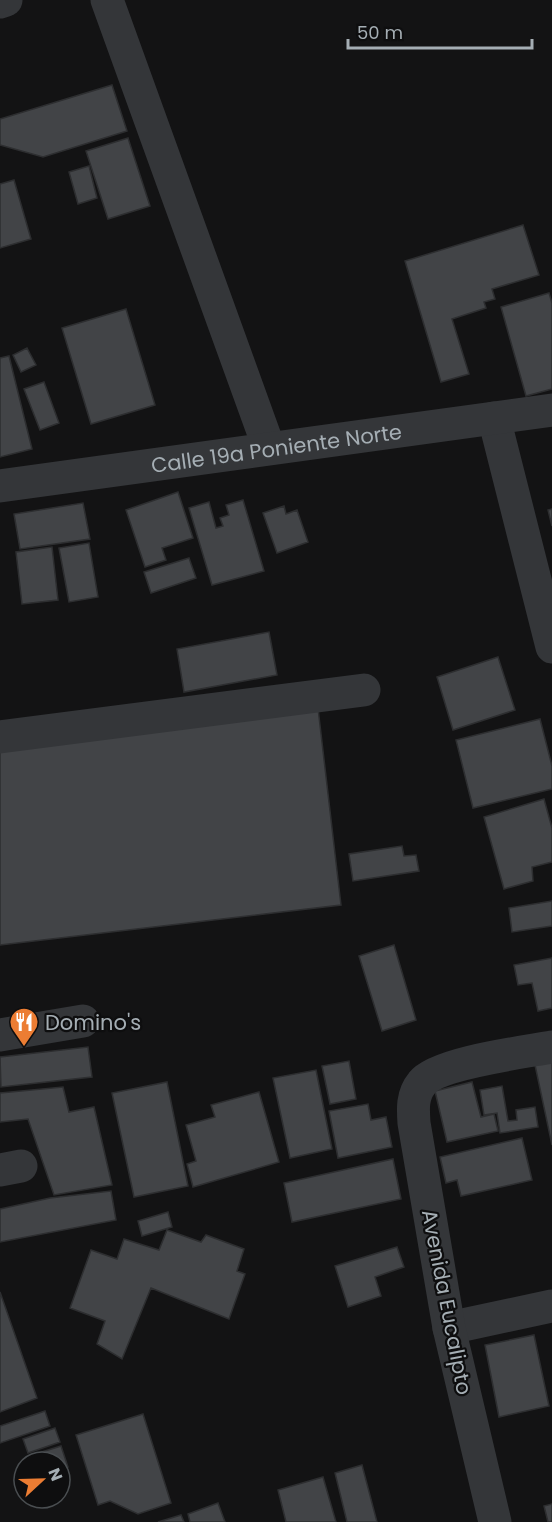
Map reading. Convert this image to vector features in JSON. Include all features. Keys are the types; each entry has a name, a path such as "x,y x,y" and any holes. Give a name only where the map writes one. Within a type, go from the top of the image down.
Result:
{"street":[{"path":"0,2 6,0"},
{"path":"107,0 269,448"},
{"name":"Calle 19a Poniente Norte","path":"0,486 552,410"},
{"path":"494,418 552,647"},
{"path":"0,737 364,690"},
{"path":"0,1035 83,1021"},
{"name":"Avenida Eucalipto","path":"495,1522 449,1328 414,1123 413,1102 422,1082 441,1071 464,1064 552,1047"},
{"path":"449,1328 552,1306"}],"building":[{"path":"112,85 127,131 43,157 0,145 0,119"},
{"path":"128,138 150,206 108,219 86,151"},
{"path":"89,166 97,198 78,204 69,172"},
{"path":"14,180 31,239 0,248 0,184"},
{"path":"523,225 539,275 492,289 495,299 484,302 486,308 452,319 469,374 441,382 405,261"},
{"path":"549,293 552,303 552,389 526,396 501,307"},
{"path":"126,309 155,405 91,424 62,328"},
{"path":"27,348 36,365 21,372 13,355"},
{"path":"9,356 32,449 0,457 0,358"},
{"path":"44,382 59,423 40,430 24,389"},
{"path":"178,492 193,538 162,548 166,560 145,567 126,510"},
{"path":"243,500 264,571 212,585 189,508 209,502 216,528 223,526 220,518 229,515 226,505"},
{"path":"83,503 90,539 20,549 14,514"},
{"path":"284,506 286,514 297,510 308,542 277,553 263,513"},
{"path":"552,509 552,526 548,510"},
{"path":"89,543 98,597 69,602 59,548"},
{"path":"52,547 58,600 22,604 16,552"},
{"path":"189,558 196,578 151,593 144,572"},
{"path":"269,632 277,675 184,692 177,649"},
{"path":"498,657 515,710 453,730 437,677"},
{"path":"318,708 341,905 0,945 0,745"},
{"path":"540,719 552,766 552,789 473,808 456,740"},
{"path":"544,799 552,828 552,862 532,867 533,881 504,889 484,817"},
{"path":"402,846 404,856 416,855 419,871 353,881 349,854"},
{"path":"552,901 552,926 512,932 509,908"},
{"path":"394,945 416,1020 382,1031 359,956"},
{"path":"552,958 552,1008 538,1011 532,983 518,985 514,965"},
{"path":"88,1047 92,1077 1,1087 0,1057"},
{"path":"349,1061 356,1099 330,1104 322,1066"},
{"path":"552,1061 552,1145 535,1065"},
{"path":"316,1070 332,1149 290,1158 273,1078"},
{"path":"167,1082 188,1186 134,1197 112,1093"},
{"path":"472,1082 481,1117 494,1114 498,1131 447,1142 435,1091"},
{"path":"502,1086 508,1121 517,1120 516,1110 535,1107 538,1127 500,1133 497,1113 484,1115 480,1090"},
{"path":"63,1087 69,1112 94,1107 112,1185 54,1195 28,1119 0,1122 0,1093"},
{"path":"259,1092 279,1162 193,1187 187,1164 196,1161 186,1125 215,1117 211,1105"},
{"path":"368,1104 371,1120 386,1117 392,1147 338,1158 329,1111"},
{"path":"522,1138 532,1180 461,1196 457,1180 446,1183 440,1157"},
{"path":"393,1159 401,1199 292,1222 284,1183"},
{"path":"111,1191 116,1220 0,1242 0,1209 50,1198"},
{"path":"168,1212 172,1227 142,1236 138,1221"},
{"path":"167,1230 201,1242 206,1235 244,1249 237,1271 245,1274 229,1319 151,1288 122,1359 97,1344 105,1321 70,1308 91,1250 117,1259 124,1239 159,1250"},
{"path":"397,1247 404,1267 375,1277 381,1296 348,1307 335,1266"},
{"path":"0,1292 37,1398 0,1412"},
{"path":"534,1335 549,1406 499,1417 485,1345"},
{"path":"45,1411 50,1426 0,1443 0,1426"},
{"path":"143,1414 171,1503 138,1514 110,1501 98,1505 76,1435"},
{"path":"55,1428 60,1442 37,1450 27,1450 23,1439"},
{"path":"61,1446 62,1450 48,1450"},
{"path":"362,1465 377,1522 347,1522 335,1473"},
{"path":"323,1477 336,1522 286,1522 278,1490"},
{"path":"218,1503 225,1522 190,1522 188,1514"},
{"path":"552,1504 552,1522 548,1522 544,1506"},
{"path":"181,1515 184,1522 158,1522"}],"place":[{"name":"Domino's","path":"24,1048"}]}
